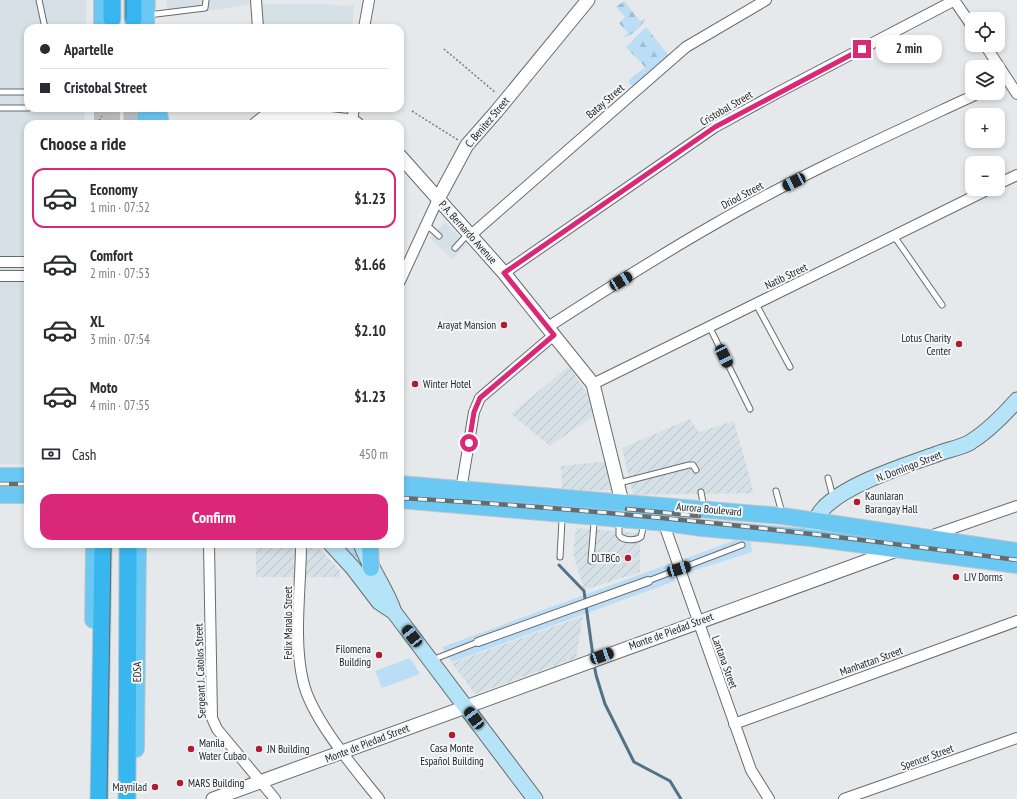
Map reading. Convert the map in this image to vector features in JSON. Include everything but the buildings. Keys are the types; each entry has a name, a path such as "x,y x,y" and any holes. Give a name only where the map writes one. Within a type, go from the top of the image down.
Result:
{"highway":[{"path":"107,23 112,0"},
{"path":"133,0 143,16"},
{"path":"99,548 99,799"},
{"name":"EDSA","path":"127,799 133,548"}],"main road":[{"path":"102,0 107,23"},
{"name":"N. Domingo Street","path":"811,538 815,521 822,510 834,500 850,490 889,472 968,443 991,426 1017,400"},
{"path":"0,476 24,476"},
{"name":"Aurora Boulevard","path":"404,484 783,516 1017,551"},
{"path":"0,495 24,495"},
{"name":"Aurora Boulevard","path":"404,500 631,524 702,528 811,538 1017,565"},
{"path":"404,506 594,523 631,524 666,530 702,528"},
{"path":"92,799 99,548"},
{"name":"EDSA","path":"133,548 135,799"},
{"path":"335,548 353,568 379,602 394,612"},
{"path":"363,548 371,568 388,595 394,612 536,799"},
{"path":"370,548 371,568"}],"street":[{"path":"256,0 258,24"},
{"path":"365,24 369,0"},
{"name":"C. Benitez Street","path":"404,273 438,199 467,145 588,0"},
{"name":"Batay Street","path":"470,234 686,47 766,0"},
{"path":"954,0 965,16"},
{"name":"Cristobal Street","path":"504,273 715,127 777,92 954,0"},
{"path":"990,52 1017,94"},
{"name":"Driod Street","path":"461,490 474,412 480,398 551,331 713,225 849,154 965,100"},
{"path":"262,116 308,120"},
{"name":"P. A. Bernardo Avenue","path":"404,161 504,273 593,384 622,502"},
{"path":"1005,181 1017,175"},
{"name":"Natib Street","path":"593,384 974,196"},
{"path":"0,262 24,262"},
{"path":"0,276 24,276"},
{"name":"Monte de Piedad Street","path":"213,799 342,753 464,706 898,549 925,537 1017,506"},
{"name":"Lantana Street","path":"666,530 751,770 768,799"},
{"name":"Sergeant J. Catolos Street","path":"209,548 212,718 218,729 275,799"},
{"name":"Felix Manalo Street","path":"301,548 298,654 303,683 313,706 342,753 379,799"},
{"path":"478,642 648,581"},
{"name":"Manhattan Street","path":"734,724 1017,621"},
{"name":"Spencer Street","path":"844,799 1017,738"}],"lane":[{"path":"39,0 44,24"},
{"path":"143,16 205,8 206,0"},
{"path":"0,92 24,92"},
{"path":"0,108 24,108"},
{"path":"427,225 439,236"},
{"path":"455,248 470,234"},
{"path":"894,236 942,305"},
{"path":"756,304 790,367"},
{"path":"709,326 750,409"},
{"path":"618,483 689,465 693,465 696,470"},
{"path":"828,478 834,500"},
{"path":"776,491 783,516"},
{"path":"701,492 704,509"},
{"path":"560,558 562,520"},
{"path":"591,561 594,523"},
{"path":"648,581 742,545"},
{"path":"431,661 478,642"}],"path":[{"path":"444,49 506,100"},
{"path":"412,111 467,145"},
{"path":"99,120 102,116"}],"shaded area":[{"path":"0,0 86,0 86,24 24,24 24,112 85,112 84,120 24,120 24,464 0,464"},
{"path":"166,0 249,0 250,5 169,16"},
{"path":"262,4 354,6 352,24 264,24"},
{"path":"445,222 467,245 452,259 430,238"},
{"path":"569,366 588,395 593,416 550,446 511,414"},
{"path":"690,419 699,432 734,421 754,493 633,495 622,448"},
{"path":"611,461 615,490 562,491 561,466"},
{"path":"576,528 640,533 640,572 584,590 573,553"},
{"path":"256,548 318,548 340,571 340,577 256,577"},
{"path":"583,616 576,658 475,694 452,663"}],"green space":[{"path":"624,1 640,21 646,18 636,30 623,38 628,33 619,23 625,17 616,7"},
{"path":"646,27 669,56 633,87 628,81 645,67 626,47"},
{"path":"741,538 750,538 752,552 689,572 684,559"},
{"path":"346,548 356,548 372,576"},
{"path":"669,564 675,581 452,662 442,647"},
{"path":"410,658 420,674 382,688 375,671"}],"waterway":[{"path":"559,565 584,591 593,656"},
{"path":"594,664 605,704 634,762 670,781 681,799"}],"tunnel":[{"path":"102,112 102,120"},
{"path":"111,120 112,112"},
{"path":"132,112 132,120"}],"tram line":[{"path":"126,0 126,19"},
{"path":"107,799 111,548"}],"railway":[{"path":"0,484 24,484"},
{"path":"404,498 555,508 632,515 786,531 1017,560"},
{"path":"627,509 699,516"}],"place":[{"name":"Arayat Mansion","path":"504,325"},
{"name":"Lotus Charity Center","path":"959,344"},
{"name":"Winter Hotel","path":"415,384"},
{"name":"Kaunlaran Barangay Hall","path":"857,502"},
{"name":"DLTBCo","path":"628,558"},
{"name":"LIV Dorms","path":"956,577"},
{"name":"Filomena Building","path":"379,655"},
{"name":"Casa Monte Español Building","path":"452,735"},
{"name":"Manila Water Cubao","path":"191,749"},
{"name":"JN Building","path":"259,749"},
{"name":"MARS Building","path":"180,783"},
{"name":"Maynilad","path":"155,787"}],"route":[{"path":"469,443 474,412 480,398 554,335 504,273 715,127 777,92 862,49"}]}
